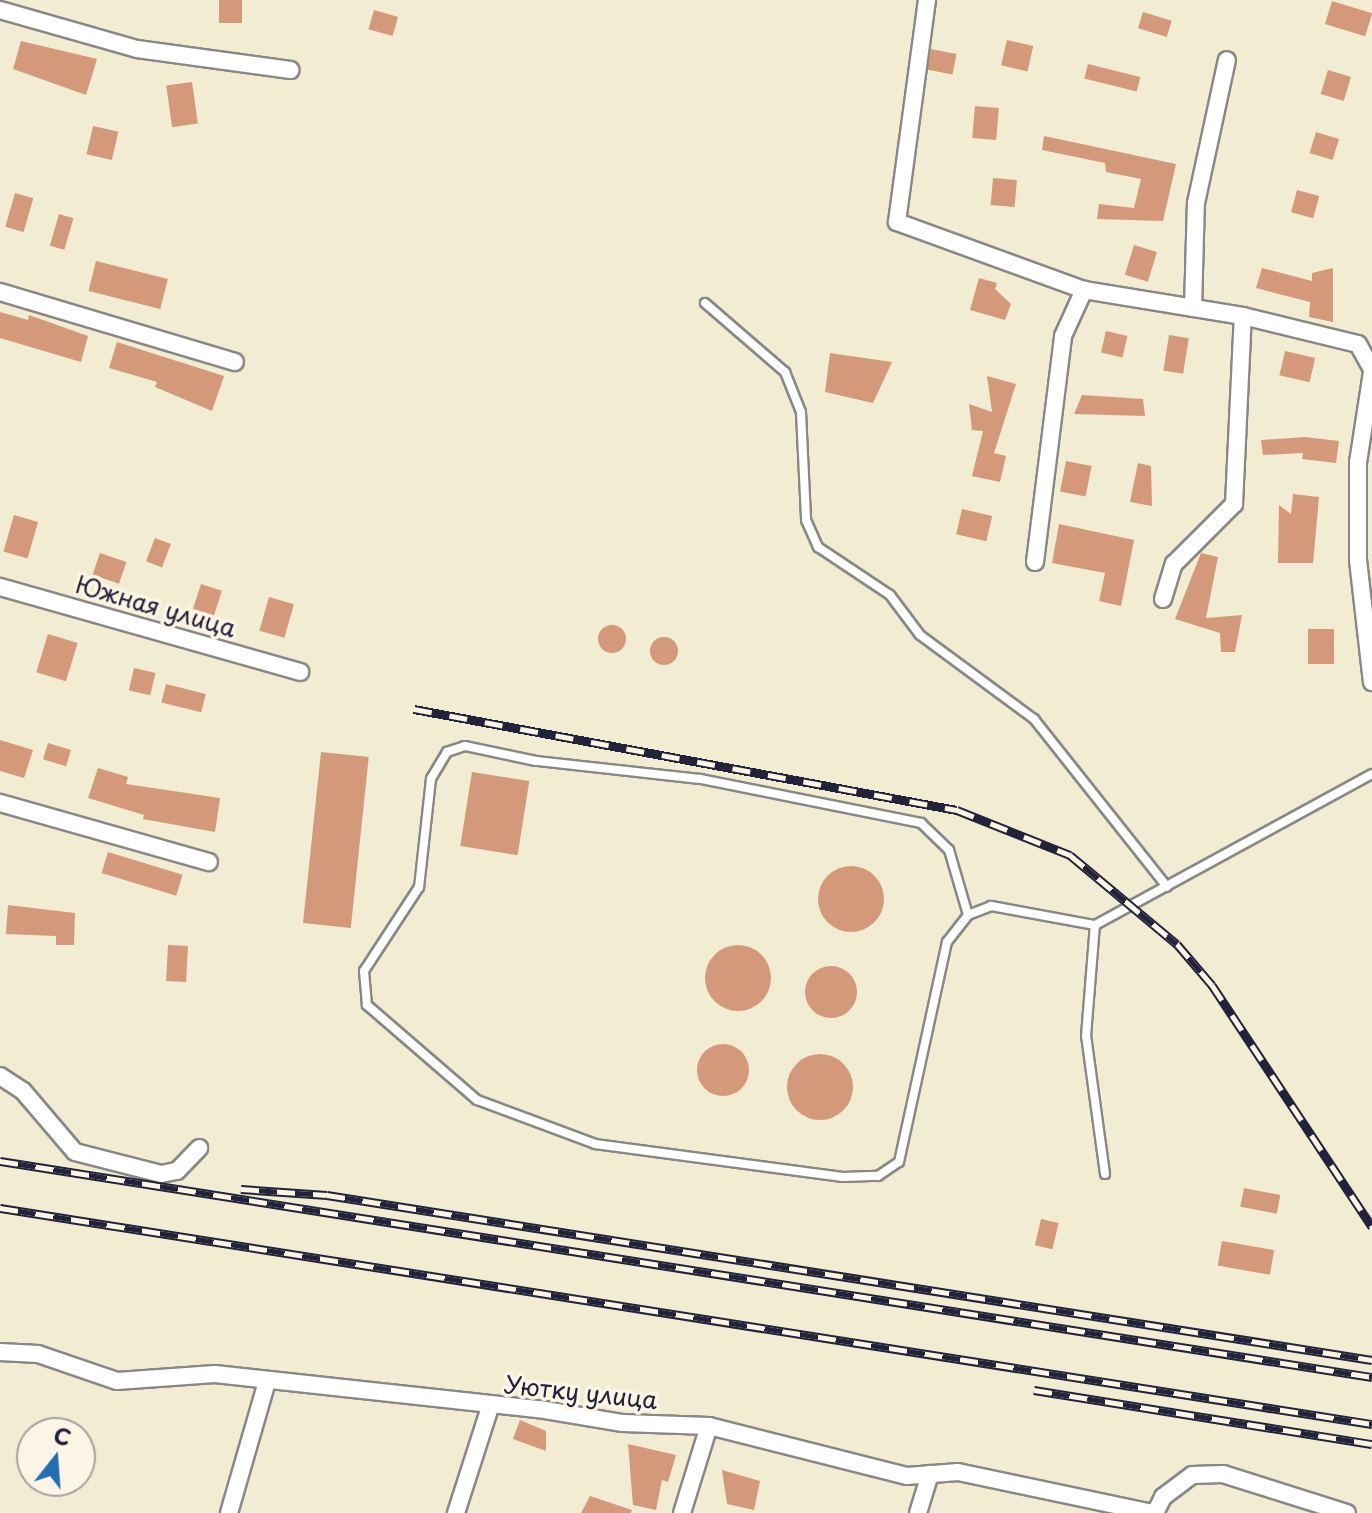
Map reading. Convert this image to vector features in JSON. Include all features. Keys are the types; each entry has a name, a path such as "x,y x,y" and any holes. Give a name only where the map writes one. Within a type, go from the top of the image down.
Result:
{"street":[{"path":"927,0 897,222 1084,290 1243,316 1358,344 1372,371 1358,462 1358,560 1372,682"},
{"path":"0,10 137,49 291,70"},
{"path":"1193,308 1196,203 1227,60"},
{"path":"1035,562 1063,336 1084,290"},
{"path":"0,292 235,362"},
{"path":"1163,599 1174,564 1234,504 1243,316"},
{"name":"Южная улица","path":"0,587 300,672"},
{"path":"0,803 209,862"},
{"path":"0,1076 23,1091 75,1152 161,1174 177,1171 199,1148"},
{"name":"Уютку улица","path":"0,1352 38,1354 117,1381 215,1374 490,1407 539,1409 623,1423 709,1426 907,1476 958,1472 1154,1513"},
{"path":"229,1513 267,1381"},
{"path":"456,1513 490,1407"},
{"path":"682,1513 709,1426"},
{"path":"918,1513 930,1474"},
{"path":"1154,1513 1163,1497 1192,1475 1223,1474 1347,1513"}],"lane":[{"path":"705,303 785,372 801,412 806,520 818,547 890,595 920,635 1034,719 1167,887"},
{"path":"968,915 949,850 921,823 700,779 536,761 465,746 447,752 431,779 419,887 364,971 367,1005 477,1100 595,1144 843,1177 878,1176 899,1162 947,942 968,915 991,906 1095,925 1372,774"},
{"path":"1095,925 1086,1036 1105,1174"}],"building":[{"path":"219,0 242,0 242,23 219,23"},
{"path":"1332,1 1372,13 1365,36 1325,24"},
{"path":"374,10 398,17 393,36 368,29"},
{"path":"1143,12 1172,21 1167,37 1138,28"},
{"path":"1007,40 1033,46 1027,71 1001,65"},
{"path":"21,41 97,59 86,95 13,69"},
{"path":"931,49 957,54 953,75 927,70"},
{"path":"1088,64 1140,77 1137,92 1084,79"},
{"path":"1328,70 1351,77 1344,101 1321,94"},
{"path":"192,82 198,124 172,127 166,86"},
{"path":"975,106 999,108 996,140 972,138"},
{"path":"93,126 118,132 112,160 86,154"},
{"path":"1316,132 1339,139 1333,160 1310,153"},
{"path":"1044,136 1176,164 1163,221 1097,219 1099,204 1134,208 1141,179 1106,172 1105,163 1042,150"},
{"path":"993,178 1017,180 1015,207 991,205"},
{"path":"1297,190 1319,196 1313,218 1291,212"},
{"path":"15,193 33,198 24,232 5,227"},
{"path":"59,214 73,218 64,250 50,246"},
{"path":"1134,245 1157,252 1148,282 1125,275"},
{"path":"96,261 168,279 160,309 89,291"},
{"path":"1262,268 1312,281 1312,273 1333,268 1333,322 1309,317 1310,302 1256,288"},
{"path":"979,278 997,283 995,289 1011,304 1005,320 970,310"},
{"path":"0,312 28,320 29,315 88,336 81,362 0,338"},
{"path":"1106,331 1127,336 1122,357 1101,352"},
{"path":"1169,335 1189,338 1183,374 1163,371"},
{"path":"117,342 224,376 212,411 155,387 157,382 109,368"},
{"path":"1285,351 1315,358 1310,382 1279,375"},
{"path":"830,353 892,362 873,403 825,392"},
{"path":"987,376 1016,384 994,453 1006,456 1000,482 972,476 983,431 972,430 969,404 992,412"},
{"path":"1082,395 1143,399 1145,416 1074,414"},
{"path":"1305,437 1339,441 1336,463 1302,459 1303,453 1263,455 1261,440"},
{"path":"1066,461 1092,466 1086,496 1060,491"},
{"path":"1138,463 1151,466 1152,506 1130,502"},
{"path":"1293,494 1319,497 1313,563 1278,563 1279,505 1291,514"},
{"path":"962,509 992,516 986,541 956,534"},
{"path":"14,515 38,522 28,558 4,552"},
{"path":"1059,524 1134,540 1121,606 1099,601 1105,573 1052,563"},
{"path":"155,538 171,544 162,567 146,561"},
{"path":"100,553 126,562 119,584 93,575"},
{"path":"1201,553 1218,557 1206,618 1242,615 1235,652 1221,652 1220,633 1175,619"},
{"path":"201,584 222,591 214,616 193,609"},
{"path":"269,597 294,604 284,638 259,631"},
{"path":"612,625 622,629 626,639 622,649 612,653 602,649 598,639 602,629"},
{"path":"1308,629 1334,629 1334,664 1308,664"},
{"path":"48,634 78,643 66,681 36,672"},
{"path":"664,637 674,641 678,651 674,661 664,665 654,661 650,651 654,641"},
{"path":"134,668 155,673 150,695 129,690"},
{"path":"166,684 206,694 201,712 161,702"},
{"path":"0,740 33,750 24,778 0,771"},
{"path":"48,743 71,750 66,766 43,759"},
{"path":"321,752 369,757 351,928 303,923"},
{"path":"98,768 128,777 126,784 220,798 215,832 143,819 144,815 88,798"},
{"path":"472,772 529,781 518,855 460,846"},
{"path":"108,852 183,875 176,896 102,873"},
{"path":"851,866 864,868 879,881 884,899 882,912 869,927 851,932 838,930 823,917 818,899 820,886 833,871"},
{"path":"8,905 75,913 74,945 56,945 56,936 6,934"},
{"path":"168,945 188,946 186,982 166,981"},
{"path":"738,945 751,947 761,955 769,965 769,991 761,1001 751,1009 738,1011 725,1009 715,1001 707,991 705,978 707,965 715,955 725,947"},
{"path":"831,966 849,974 857,992 849,1010 831,1018 813,1010 805,992 813,974"},
{"path":"723,1044 741,1052 749,1070 741,1088 723,1096 705,1088 697,1070 705,1052"},
{"path":"820,1054 833,1056 848,1069 853,1087 851,1100 838,1115 820,1120 807,1118 792,1105 787,1087 789,1074 802,1059"},
{"path":"1244,1188 1280,1195 1277,1214 1240,1207"},
{"path":"1041,1219 1059,1223 1052,1249 1035,1245"},
{"path":"1222,1241 1274,1250 1270,1275 1218,1266"},
{"path":"520,1420 546,1431 546,1451 513,1439"},
{"path":"628,1444 676,1455 668,1482 662,1480 656,1510 633,1505"},
{"path":"722,1470 760,1481 754,1510 727,1504"},
{"path":"590,1496 632,1510 631,1513 581,1513"}],"railway":[{"path":"414,709 957,810 1070,855 1177,944 1212,985 1372,1227"},
{"path":"0,1161 1372,1377"},
{"path":"241,1189 327,1195 1372,1360"},
{"path":"0,1208 1372,1424"},
{"path":"1034,1390 1372,1444"}]}
